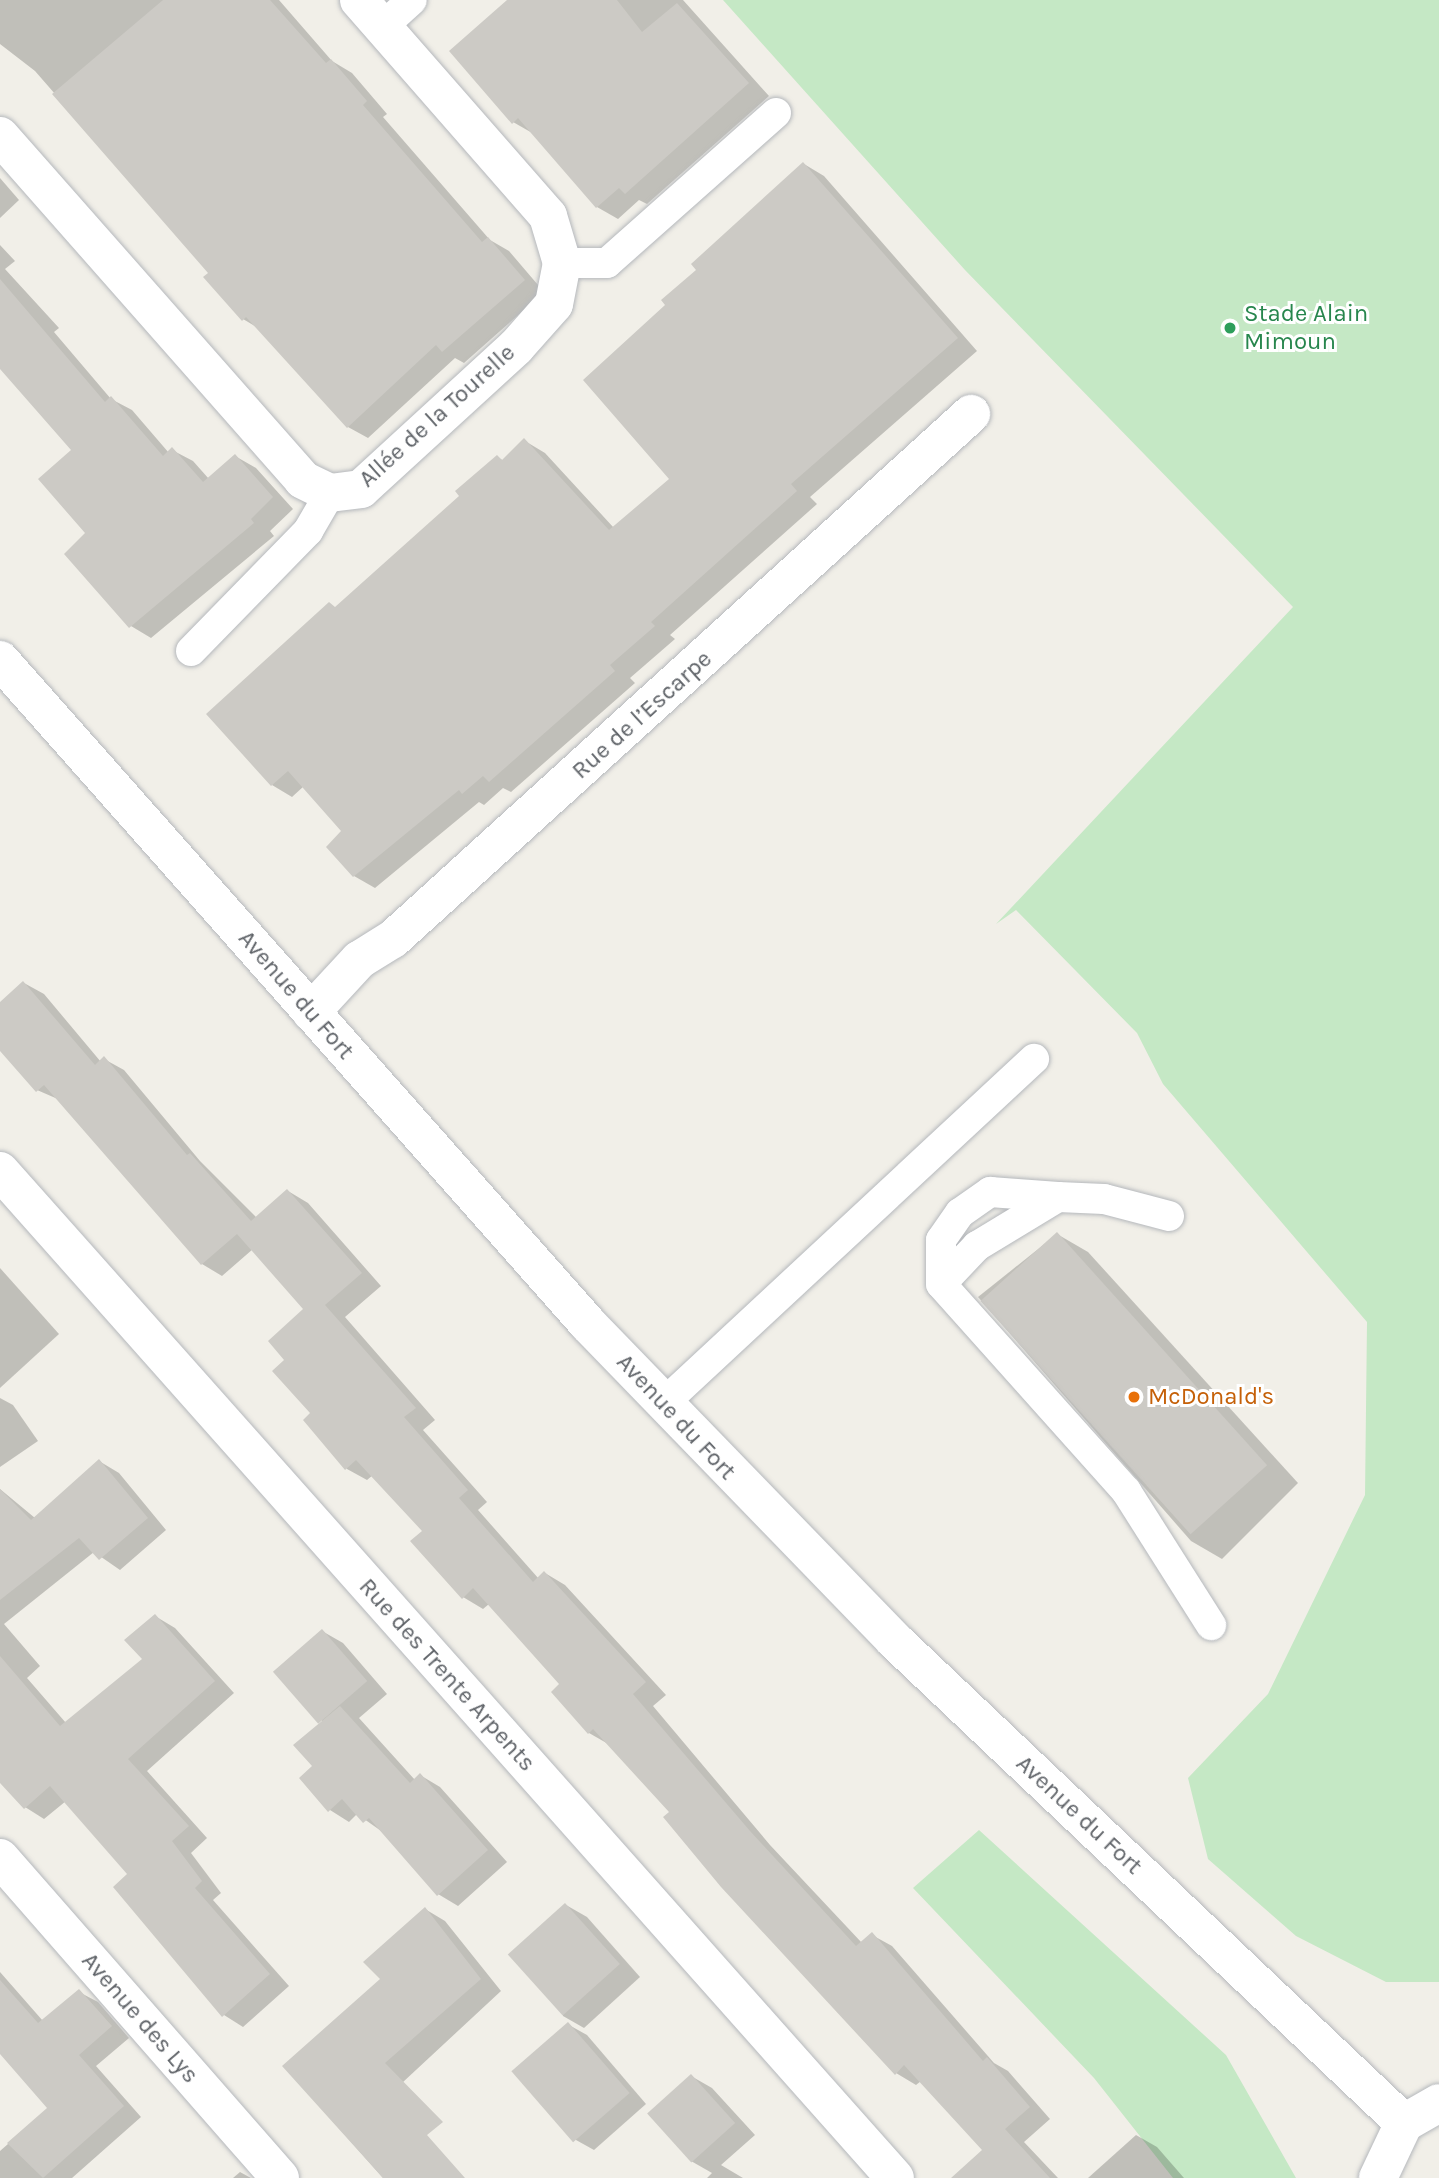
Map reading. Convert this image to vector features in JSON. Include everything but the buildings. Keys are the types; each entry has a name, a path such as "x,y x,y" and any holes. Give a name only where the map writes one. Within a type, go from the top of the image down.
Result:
{"street":[{"name":"Allée de la Tourelle","path":"0,136 303,480 330,494 361,489 516,347 554,304 562,263 548,216 370,14"},
{"name":"Rue de l’Escarpe","path":"311,1012 359,960 393,939 971,414"},
{"name":"Avenue du Fort","path":"0,660 587,1324 894,1640 1404,2123"},
{"name":"Rue des Trente Arpents","path":"0,1171 895,2178"},
{"name":"Avenue des Lys","path":"0,1858 280,2178"},
{"path":"1378,2178 1404,2123 1439,2103"}],"lane":[{"path":"370,14 412,0"},
{"path":"562,263 607,263 776,113"},
{"path":"191,651 308,531 330,494"},
{"path":"664,1402 1034,1059"},
{"path":"1169,1216 1104,1199 990,1192 960,1213 941,1240 941,1284 1126,1491 1211,1625"},
{"path":"941,1284 977,1247 1058,1197"}],"green space":[{"path":"723,0 1439,0 1439,1982 1386,1982 1296,1936 1208,1859 1188,1778 1268,1694 1365,1495 1367,1322 1163,1084 1137,1033 1016,910 996,924 1293,607 965,270"},
{"path":"979,1830 1226,2055 1296,2178 1173,2178 1094,2078 913,1888"}],"place":[{"name":"Stade Alain Mimoun","path":"1230,328"},
{"name":"McDonald's","path":"1134,1397"}]}
